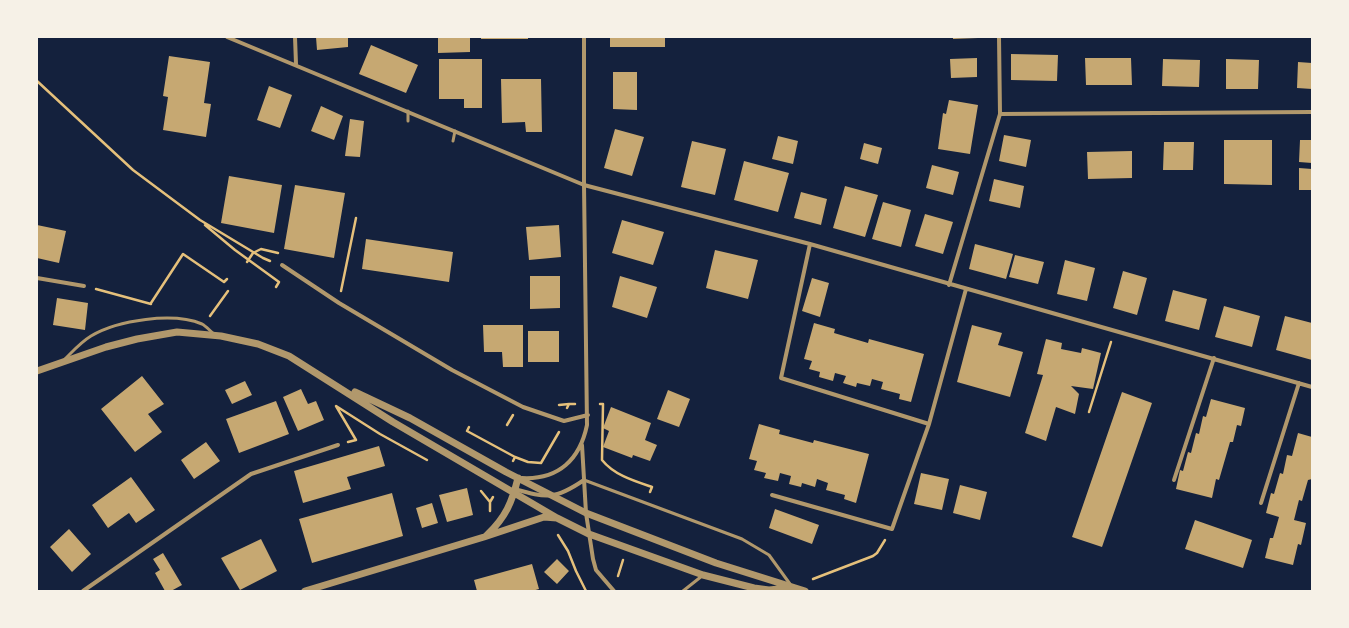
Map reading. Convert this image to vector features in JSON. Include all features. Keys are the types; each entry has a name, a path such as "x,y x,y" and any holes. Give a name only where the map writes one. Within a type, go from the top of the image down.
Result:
{"street":[{"path":"227,37 296,64 584,185 810,244 949,285 1214,358 1312,387"},
{"path":"295,37 296,64"},
{"path":"518,478 543,478 559,470 573,459 582,444 587,425 584,37"},
{"path":"949,285 1000,114 999,37"},
{"path":"1000,114 1312,112"},
{"path":"810,244 781,378 929,424"},
{"path":"282,265 339,303 452,370 523,407 564,421 588,415"},
{"path":"37,278 84,286"},
{"path":"772,495 892,529 929,424 966,289"},
{"path":"37,371 106,346 177,332 215,336 258,344 289,356 334,383 393,422 499,485 514,491 557,518 589,534 702,575 754,588 769,590 792,587"},
{"path":"1174,480 1214,358"},
{"path":"334,383 410,418 518,478 586,513 708,560 805,591"},
{"path":"1261,503 1299,383"},
{"path":"582,444 586,513 596,570 614,591"},
{"path":"83,591 251,474 338,445"},
{"path":"484,537 500,523 511,503 518,478"},
{"path":"514,491 554,496 568,491 584,480"},
{"path":"305,591 484,537 533,519 544,516 557,518"}],"lane":[{"path":"408,111 408,121"},
{"path":"453,141 455,130"},
{"path":"64,360 92,336 130,322 164,318 203,325 215,336"},
{"path":"584,480 742,539 769,554 792,587"},
{"path":"684,591 702,575"}],"path":[{"path":"37,81 133,170 200,220 235,250 279,282 276,287"},
{"path":"339,303 356,218"},
{"path":"200,220 263,258 282,265"},
{"path":"151,303 183,254 224,282 227,279"},
{"path":"84,286 151,303 164,318"},
{"path":"203,325 228,291"},
{"path":"1089,412 1115,331"},
{"path":"338,445 356,440 336,406 380,434 433,464"},
{"path":"469,428 467,431 515,457"},
{"path":"479,488 490,502"},
{"path":"792,587 872,556 877,553 892,529"}],"building":[{"path":"316,37 348,37 348,47 317,50"},
{"path":"438,37 470,37 470,52 438,53"},
{"path":"481,37 528,37 528,39 481,39"},
{"path":"610,37 665,37 665,47 610,47"},
{"path":"953,37 978,37 978,38 953,39"},
{"path":"371,45 418,65 406,93 359,74"},
{"path":"1011,54 1058,55 1057,81 1011,80"},
{"path":"169,56 210,62 204,103 211,104 206,137 163,130 168,97 163,96"},
{"path":"977,58 977,77 951,78 950,59"},
{"path":"1085,58 1131,58 1132,85 1086,85"},
{"path":"439,59 482,59 482,108 464,108 464,99 439,99"},
{"path":"1163,59 1200,60 1199,87 1162,86"},
{"path":"1226,59 1259,60 1258,89 1226,89"},
{"path":"1298,62 1312,63 1312,89 1297,88"},
{"path":"613,72 637,72 637,110 613,109"},
{"path":"501,79 541,79 542,132 526,132 525,122 502,123"},
{"path":"269,86 292,95 280,128 257,120"},
{"path":"949,100 978,105 970,154 938,149 943,113 946,114"},
{"path":"321,106 343,116 334,140 311,131"},
{"path":"350,119 364,121 360,157 345,156"},
{"path":"615,129 644,137 632,176 604,168"},
{"path":"1004,135 1031,140 1026,167 999,161"},
{"path":"778,136 798,141 793,164 772,159"},
{"path":"1224,140 1272,140 1272,185 1224,184"},
{"path":"1300,140 1312,140 1312,163 1299,162"},
{"path":"692,141 726,149 715,195 681,187"},
{"path":"1164,142 1194,142 1193,170 1163,170"},
{"path":"864,143 882,148 878,164 860,159"},
{"path":"1132,151 1132,178 1088,179 1087,152"},
{"path":"744,161 789,173 778,212 734,200"},
{"path":"932,165 959,172 953,195 926,188"},
{"path":"1299,168 1312,169 1312,190 1299,190"},
{"path":"229,176 282,185 274,233 221,223"},
{"path":"994,179 1024,186 1020,208 989,201"},
{"path":"295,185 345,193 334,258 284,249"},
{"path":"845,186 878,195 865,237 833,228"},
{"path":"801,192 827,199 821,225 794,218"},
{"path":"883,202 911,210 901,247 872,239"},
{"path":"925,214 953,222 943,254 915,246"},
{"path":"622,220 664,232 653,265 612,253"},
{"path":"37,225 66,231 59,263 37,258"},
{"path":"559,225 561,257 529,260 526,227"},
{"path":"366,239 453,252 449,282 362,269"},
{"path":"975,244 1013,254 1006,279 969,269"},
{"path":"715,250 758,260 748,299 706,288"},
{"path":"1015,255 1044,262 1038,284 1009,277"},
{"path":"1065,260 1095,268 1087,301 1057,294"},
{"path":"1123,271 1147,278 1137,315 1113,308"},
{"path":"530,276 560,276 560,308 530,309"},
{"path":"620,276 657,287 647,318 612,307"},
{"path":"812,278 829,283 820,317 802,311"},
{"path":"1173,290 1207,299 1199,330 1165,321"},
{"path":"57,298 88,303 85,330 53,325"},
{"path":"1224,306 1260,316 1252,347 1215,337"},
{"path":"1285,316 1312,323 1312,360 1276,350"},
{"path":"814,323 835,329 834,333 868,343 869,339 924,354 911,402 899,399 900,394 881,389 883,382 872,379 870,386 857,383 856,387 843,383 846,376 835,373 833,381 819,377 820,372 809,369 812,361 804,359"},
{"path":"483,325 523,325 523,367 503,367 502,352 484,352"},
{"path":"972,325 1002,333 998,345 1023,352 1010,397 957,382"},
{"path":"528,331 559,331 559,362 528,362"},
{"path":"1046,339 1062,343 1061,349 1081,353 1082,348 1101,353 1093,389 1071,386 1079,394 1075,414 1056,407 1046,441 1025,433 1043,375 1037,374"},
{"path":"142,376 164,404 148,414 162,432 135,452 101,409"},
{"path":"245,381 252,395 232,404 225,390"},
{"path":"301,389 308,404 316,401 324,420 298,431 283,397"},
{"path":"668,390 690,399 679,427 657,419"},
{"path":"1122,392 1152,403 1102,547 1072,537"},
{"path":"1211,399 1245,408 1241,426 1237,425 1233,442 1230,442 1219,480 1216,479 1212,498 1176,489 1180,470 1183,471 1188,452 1191,453 1196,433 1199,434 1203,416 1206,417"},
{"path":"276,401 289,434 239,453 226,419"},
{"path":"611,407 651,423 645,440 657,445 650,461 633,455 632,458 603,447 609,431 603,428"},
{"path":"759,424 780,430 779,434 813,443 814,440 869,454 856,503 844,499 845,495 826,490 828,483 817,479 815,487 802,483 801,487 789,484 791,476 780,473 778,481 764,478 766,473 754,470 757,461 749,459"},
{"path":"1298,433 1312,437 1312,479 1308,480 1302,501 1299,500 1294,520 1306,523 1301,545 1298,544 1293,565 1265,558 1270,538 1273,538 1279,517 1266,513 1271,493 1274,494 1280,473 1283,474 1287,455 1292,456"},
{"path":"206,442 220,461 194,479 181,460"},
{"path":"379,446 385,466 347,477 351,489 303,503 294,471"},
{"path":"921,473 949,479 942,510 914,504"},
{"path":"131,477 155,510 136,523 129,513 108,528 92,505"},
{"path":"960,485 987,492 980,520 953,513"},
{"path":"467,488 473,515 447,522 439,495"},
{"path":"392,493 403,536 312,563 299,519"},
{"path":"432,503 438,523 422,528 416,508"},
{"path":"775,509 819,525 812,544 769,528"},
{"path":"1195,520 1252,540 1243,568 1185,549"},
{"path":"69,529 91,554 72,572 50,547"},
{"path":"261,539 277,571 240,590 221,558"},
{"path":"163,553 182,585 171,591 165,591 155,573 160,570 153,559"},
{"path":"557,559 569,571 557,584 544,572"},
{"path":"532,564 539,589 532,591 477,591 474,580"}]}
